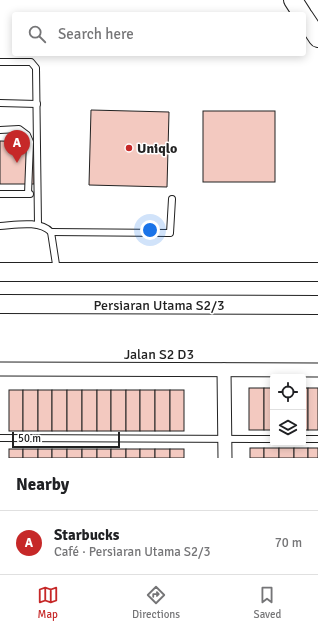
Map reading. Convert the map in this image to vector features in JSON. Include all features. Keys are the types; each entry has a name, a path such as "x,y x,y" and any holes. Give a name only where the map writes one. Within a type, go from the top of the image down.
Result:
{"main road":[{"path":"293,0 301,12"},
{"path":"306,20 318,38"},
{"path":"0,272 318,272"},
{"name":"Persiaran Utama S2/3","path":"0,304 318,305"}],"street":[{"name":"Jalan S2 D3","path":"0,369 318,370"},
{"path":"224,370 225,458"}],"lane":[{"path":"0,62 27,62 34,64 37,71 39,225"},
{"path":"0,103 37,104"},
{"path":"0,130 19,129 27,135 30,142 28,194"},
{"path":"0,194 38,194"},
{"path":"0,226 39,225 51,232 170,233 172,199"},
{"path":"51,232 57,272"},
{"path":"0,438 270,439"},
{"path":"306,439 318,439"}],"building":[{"name":"Uniqlo","path":"91,110 169,112 167,187 89,185"},
{"path":"203,111 275,111 275,182 203,182"},
{"path":"0,141 35,142 34,184 0,184"},
{"path":"249,388 264,388 264,430 249,430"},
{"path":"264,388 270,388 270,430 264,430"},
{"path":"306,388 308,388 308,430 306,430"},
{"path":"308,388 318,388 318,430 308,430"},
{"path":"9,390 23,390 23,431 9,431"},
{"path":"23,390 38,390 38,431 23,431"},
{"path":"38,390 52,390 52,431 38,431"},
{"path":"52,390 67,390 67,431 52,431"},
{"path":"67,390 82,390 82,431 67,431"},
{"path":"82,390 97,390 97,431 82,431"},
{"path":"97,390 111,390 111,431 97,431"},
{"path":"111,390 126,390 126,431 111,431"},
{"path":"126,390 140,390 140,431 126,431"},
{"path":"140,390 155,390 155,431 140,431"},
{"path":"155,390 170,390 170,431 155,431"},
{"path":"170,390 184,390 184,431 170,431"},
{"path":"250,448 264,448 264,458 250,458"},
{"path":"264,448 279,448 279,458 264,458"},
{"path":"279,448 294,448 294,458 279,458"},
{"path":"294,448 308,448 308,458 294,458"},
{"path":"308,448 318,448 318,458 308,458"},
{"path":"9,449 23,449 23,458 9,458"},
{"path":"23,449 38,449 38,458 23,458"},
{"path":"38,449 52,449 52,458 38,458"},
{"path":"52,449 67,449 67,458 52,458"},
{"path":"67,449 82,449 82,458 67,458"},
{"path":"82,449 97,449 97,458 82,458"},
{"path":"97,449 111,449 111,458 97,458"},
{"path":"111,449 126,449 126,458 111,458"},
{"path":"126,449 140,449 140,458 126,458"},
{"path":"140,449 155,449 155,458 140,458"},
{"path":"155,449 170,449 170,458 155,458"},
{"path":"170,449 184,449 184,458 170,458"}],"place":[{"name":"Uniqlo","path":"129,148"},
{"name":"Starbucks","path":"17,163"}]}
